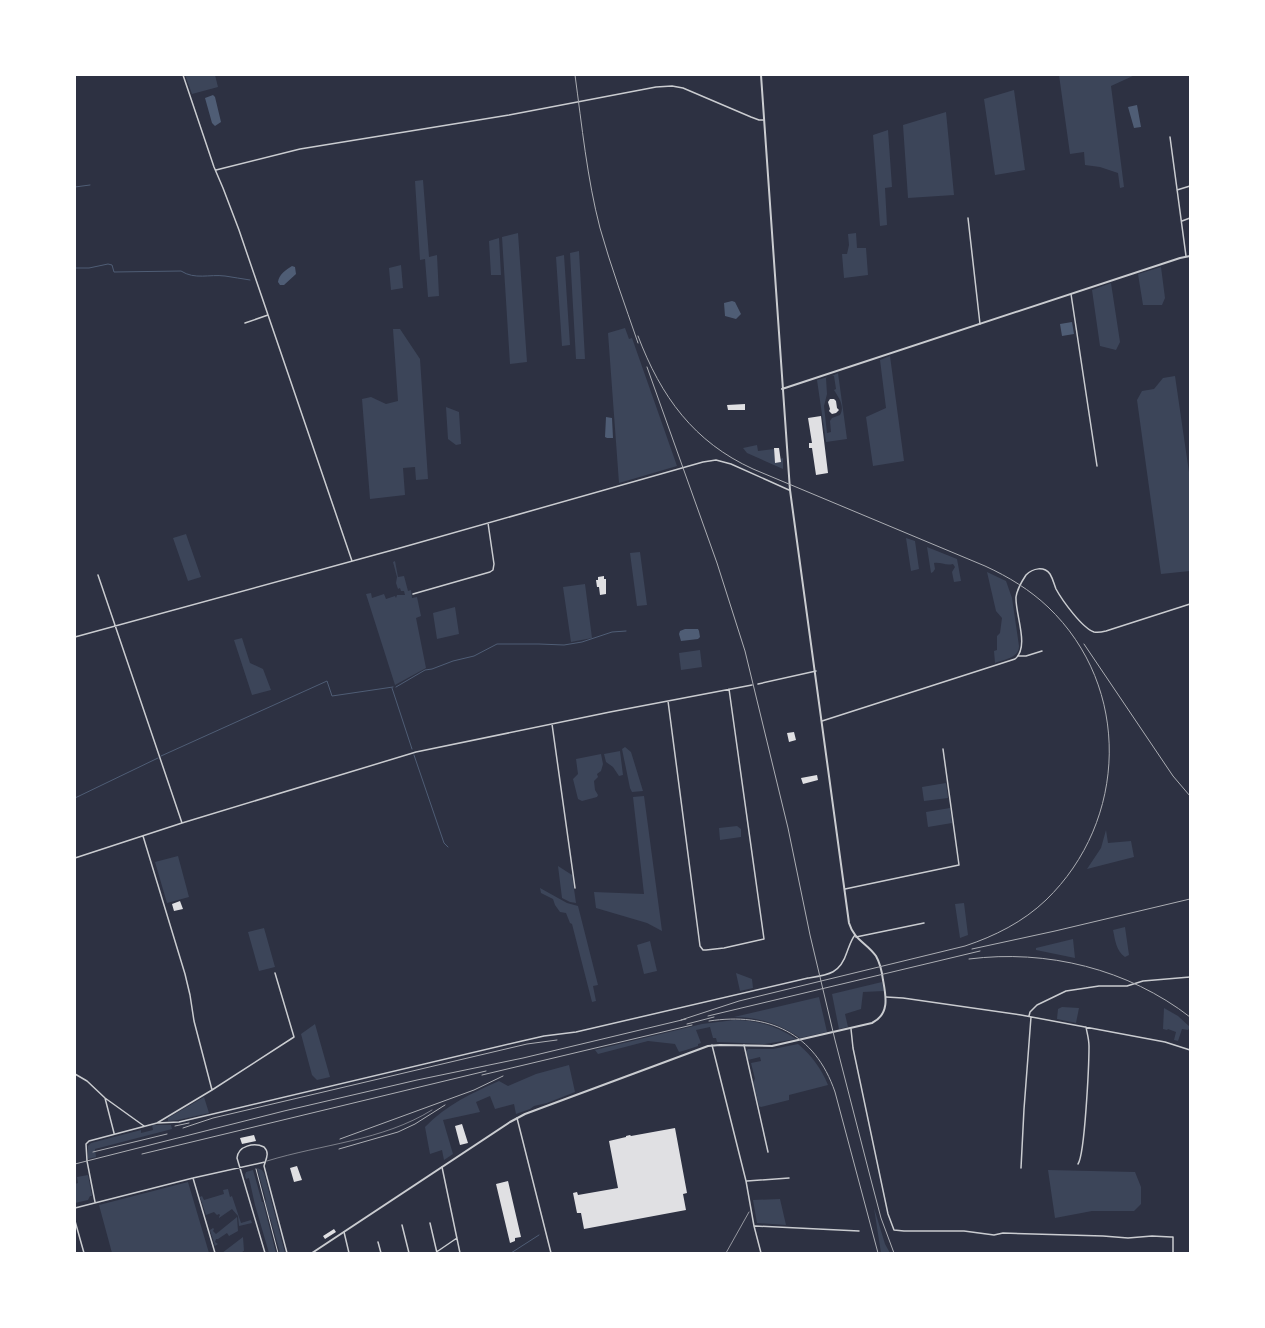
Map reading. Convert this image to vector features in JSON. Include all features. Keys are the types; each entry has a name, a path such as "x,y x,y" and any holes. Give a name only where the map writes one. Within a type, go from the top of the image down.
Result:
{"street":[{"path":"182,75 214,167 239,230 352,561"},
{"path":"312,1253 517,1118 712,1045 772,1046 872,1023 880,1018 885,1008 886,997 878,959 871,950 855,936 849,923 816,671 790,490 761,75"},
{"path":"216,170 300,149 509,115 656,87 672,86 682,88 759,120 764,120"},
{"path":"1170,137 1186,256"},
{"path":"1177,190 1190,186"},
{"path":"968,218 980,324"},
{"path":"1182,221 1190,218"},
{"path":"782,389 1186,256 1190,256"},
{"path":"1071,294 1097,466"},
{"path":"245,323 268,315"},
{"path":"75,637 710,460 722,461 731,464 790,490"},
{"path":"412,594 493,570 494,564 488,523"},
{"path":"1018,656 1022,643 1016,604 1017,594 1026,575 1036,569 1044,570 1050,574 1056,588 1064,600 1086,627 1095,632 1106,631 1190,604"},
{"path":"98,576 182,822"},
{"path":"822,721 1006,663 1018,656 1026,656 1042,651"},
{"path":"758,684 816,671"},
{"path":"75,858 182,822 416,752 752,685"},
{"path":"668,701 700,946 703,950 724,948 764,939 729,689"},
{"path":"552,724 575,888"},
{"path":"845,888 959,865 943,749"},
{"path":"143,835 183,967 190,995 194,1021 212,1090"},
{"path":"855,936 924,923"},
{"path":"95,1202 87,1161 86,1144 89,1141 157,1123 179,1122 522,1041 584,1030 822,976 836,971 842,965 855,936"},
{"path":"157,1123 212,1090 294,1037 275,973"},
{"path":"1021,1168 1030,1012 1037,1005 1066,991 1099,986 1127,986 1143,981 1190,977"},
{"path":"886,997 903,998 1030,1016 1165,1042 1190,1050"},
{"path":"1078,1164 1081,1156 1086,1112 1089,1045 1086,1027"},
{"path":"851,1029 853,1048 888,1214 894,1230 964,1231 994,1235 1003,1233 1104,1236 1119,1238 1152,1236 1173,1237 1173,1253"},
{"path":"712,1045 746,1181 754,1226 761,1253"},
{"path":"744,1046 768,1152"},
{"path":"75,1074 87,1081 105,1098 144,1126"},
{"path":"105,1098 114,1134"},
{"path":"517,1118 551,1253"},
{"path":"265,1253 239,1168 237,1156 239,1151 244,1147 256,1145 264,1147 268,1152 264,1168 287,1252"},
{"path":"75,1208 193,1178 265,1162"},
{"path":"442,1167 460,1253"},
{"path":"256,1169 278,1253"},
{"path":"193,1178 215,1253"},
{"path":"746,1181 789,1178"},
{"path":"75,1221 84,1253"},
{"path":"430,1223 436,1253 457,1238"},
{"path":"402,1225 409,1253"},
{"path":"754,1226 858,1230"},
{"path":"344,1232 349,1253"},
{"path":"378,1242 380,1253"}],"lane":[{"path":"265,1162 384,1133 415,1120 432,1110"}],"path":[{"path":"726,1253 747,1213 751,1209"}],"shaded area":[{"path":"185,75 215,75 218,87 192,94"},
{"path":"1059,75 1135,75 1111,86 1124,187 1120,188 1118,173 1100,167 1085,165 1084,152 1070,154"},
{"path":"1014,90 1025,170 995,175 984,99"},
{"path":"213,95 215,97 221,122 215,126 212,123 205,98"},
{"path":"1137,105 1141,127 1134,128 1128,107"},
{"path":"946,112 954,195 908,198 903,125"},
{"path":"888,130 892,187 885,188 887,225 880,226 873,135"},
{"path":"423,180 429,257 437,255 439,296 428,297 425,259 420,260 415,181"},
{"path":"518,233 527,362 510,364 502,237"},
{"path":"856,233 857,248 866,248 868,275 844,278 842,254 847,254 849,245 848,234"},
{"path":"499,238 501,275 491,275 489,241"},
{"path":"579,251 585,359 576,359 570,253"},
{"path":"564,255 570,345 562,346 556,257"},
{"path":"401,265 403,288 391,290 389,268"},
{"path":"292,266 295,267 296,274 284,285 280,285 278,282 283,272"},
{"path":"1161,267 1165,298 1162,305 1143,305 1138,274"},
{"path":"1111,283 1120,342 1116,350 1100,346 1092,290"},
{"path":"732,301 735,302 741,314 736,319 725,316 724,303"},
{"path":"1072,322 1074,334 1062,336 1060,324"},
{"path":"625,328 629,339 632,338 677,466 619,483 608,333"},
{"path":"393,329 400,329 420,359 428,479 416,480 415,467 403,468 405,495 370,499 362,399 371,397 386,404 398,401"},
{"path":"890,356 904,461 873,466 866,417 886,408 880,360"},
{"path":"838,373 847,439 826,442 817,380 828,377 826,378 827,394 824,406 827,433 831,432 830,421 832,418 840,415 842,408 841,402 834,390 836,389 834,376 832,376"},
{"path":"1175,376 1190,479 1190,571 1161,574 1137,400 1142,391 1154,389 1163,378"},
{"path":"446,407 459,412 461,444 456,445 448,439"},
{"path":"606,417 612,418 613,438 605,437"},
{"path":"757,445 758,451 774,449 775,463 780,462 780,459 783,458 783,469 747,453 743,448"},
{"path":"186,534 201,577 188,581 173,538"},
{"path":"906,538 915,541 919,569 911,571"},
{"path":"927,547 957,559 961,581 954,582 952,572 955,567 953,564 948,565 934,563 935,569 931,573"},
{"path":"640,552 647,605 637,606 630,553"},
{"path":"395,561 398,577 404,576 408,591 411,590 412,598 417,597 421,616 416,618 426,668 395,685 366,594 371,593 372,598 384,594 386,599 395,596 396,598 397,595 405,595 404,591 401,591 400,588 398,589 396,583 397,577 393,562"},
{"path":"987,572 1006,581 1012,598 1019,646 1017,653 1014,656 995,663 994,651 997,650 997,636 1000,633 1002,618 996,611"},
{"path":"585,584 592,638 571,642 563,587"},
{"path":"455,607 459,634 437,639 433,613"},
{"path":"685,629 698,629 700,637 698,639 681,641 679,634 680,631"},
{"path":"242,638 250,663 263,669 271,690 252,695 234,640"},
{"path":"700,650 702,667 681,670 679,653"},
{"path":"625,747 631,752 643,791 632,792 630,788 622,749"},
{"path":"620,751 623,775 619,776 613,767 606,762 604,754"},
{"path":"601,754 603,764 601,771 597,774 598,777 594,781 595,790 598,795 597,797 582,801 578,799 573,779 578,774 576,759"},
{"path":"946,783 948,798 924,801 922,787"},
{"path":"644,796 662,931 647,923 596,908 594,892 644,894 633,797"},
{"path":"950,808 952,823 928,827 926,812"},
{"path":"737,826 741,829 741,837 720,840 719,828"},
{"path":"1106,830 1108,843 1131,841 1134,857 1087,869 1101,848"},
{"path":"178,856 189,897 167,903 155,862"},
{"path":"558,866 572,875 576,903 562,898"},
{"path":"540,888 567,903 578,906 598,985 593,986 596,1001 592,1002 572,924 570,923 566,913 560,912 553,899 541,893"},
{"path":"964,903 968,935 960,938 955,904"},
{"path":"1125,927 1129,955 1125,957 1118,948 1113,930"},
{"path":"264,928 275,967 259,971 248,932"},
{"path":"1073,939 1075,958 1036,950 1036,948"},
{"path":"650,941 657,971 644,974 637,945"},
{"path":"736,973 752,979 753,988 740,991"},
{"path":"882,982 884,991 863,992 861,1009 845,1014 848,1027 839,1029 832,994"},
{"path":"819,997 827,1032 800,1038 768,1022 752,1018 734,1017"},
{"path":"1062,1007 1079,1008 1076,1023 1057,1019 1058,1009"},
{"path":"1164,1008 1178,1016 1190,1027 1188,1030 1182,1029 1178,1041 1174,1040 1176,1032 1163,1029"},
{"path":"734,1020 751,1021 774,1027 796,1039 765,1044 717,1042 716,1038 713,1038 710,1027 696,1030 701,1043 698,1044 698,1046 679,1052 675,1044 648,1041 598,1054 595,1050 702,1024"},
{"path":"315,1024 330,1077 317,1080 312,1075 301,1034"},
{"path":"798,1044 816,1063 828,1085 789,1095 789,1100 761,1107 759,1106 753,1082 755,1079 751,1063 761,1061 760,1057 748,1060 746,1051 748,1049 773,1049"},
{"path":"569,1065 575,1092 547,1103 534,1106 516,1114 514,1104 495,1109 490,1096 476,1102 480,1112 443,1120 453,1154 444,1160 442,1150 430,1154 425,1127 451,1106 469,1095 499,1081 508,1086 536,1074"},
{"path":"204,1097 209,1113 168,1121 168,1118"},
{"path":"152,1125 171,1125 172,1129 95,1149 96,1157 88,1159 88,1146 91,1143 141,1130 141,1133 153,1130"},
{"path":"257,1168 262,1170 264,1173 285,1253 280,1253 269,1217"},
{"path":"253,1170 276,1253 269,1253 249,1178 246,1179 246,1172"},
{"path":"1048,1170 1135,1172 1141,1187 1141,1204 1134,1211 1092,1211 1055,1218"},
{"path":"88,1175 92,1196 90,1196 88,1200 75,1203 75,1184 78,1183 77,1177"},
{"path":"188,1182 209,1253 112,1253 99,1205"},
{"path":"228,1189 230,1197 232,1196 241,1223 251,1220 252,1223 239,1226 238,1216 232,1209 219,1218 220,1215 217,1215 214,1212 206,1215 200,1197 202,1196 204,1200 224,1194 223,1190"},
{"path":"780,1199 786,1225 757,1223 753,1200"},
{"path":"874,1208 885,1244 890,1253 881,1253"},
{"path":"237,1217 238,1231 229,1236 227,1233 216,1239 215,1242 218,1244 215,1246 210,1230 213,1228 213,1231 216,1234"},
{"path":"243,1237 244,1251 242,1253 222,1253"}],"building":[{"path":"830,399 834,399 836,401 837,408 839,410 836,413 832,414 829,411 830,409 828,402"},
{"path":"745,404 745,410 728,410 727,405"},
{"path":"821,416 828,473 816,475 812,448 809,448 809,443 812,443 808,418"},
{"path":"774,448 779,448 781,462 775,463"},
{"path":"604,576 604,579 606,579 606,594 600,595 596,580 598,580 598,577"},
{"path":"794,732 796,740 789,742 787,733"},
{"path":"817,775 818,780 803,784 801,778"},
{"path":"180,901 183,909 174,911 172,904"},
{"path":"462,1124 468,1143 460,1145 455,1126"},
{"path":"675,1128 687,1193 683,1194 686,1210 584,1229 581,1213 577,1213 573,1193 577,1192 578,1195 618,1188 609,1141 630,1135"},
{"path":"254,1135 256,1141 242,1144 240,1138"},
{"path":"297,1166 302,1180 294,1182 290,1168"},
{"path":"508,1181 521,1237 515,1238 515,1241 510,1243 496,1184"},
{"path":"334,1229 336,1232 325,1239 323,1236"}],"waterway":[{"path":"75,187 90,185"},
{"path":"75,268 89,268 108,264 112,265 114,272 181,271 186,274 197,276 225,276 250,280"},
{"path":"396,687 425,670 474,656 497,644 564,645 582,642 612,632 626,631"},
{"path":"161,756 327,681 332,696 393,687"},
{"path":"392,688 412,749"},
{"path":"414,755 444,843 448,847"},
{"path":"75,798 158,758"},
{"path":"511,1253 539,1235"}],"railway":[{"path":"575,75 585,152 595,209 609,257 638,343"},
{"path":"638,336 657,379 682,415 713,445 732,458 753,469 985,566 1019,584 1048,607 1075,639 1095,675 1106,714 1109,754 1105,794 1093,832 1073,868 1046,900 1018,922 987,938 965,946 739,1001 681,1020"},
{"path":"647,367 717,563 745,651 788,828 810,935 835,1040 881,1218 894,1253"},
{"path":"1084,644 1173,776 1190,796"},
{"path":"972,949 1190,899"},
{"path":"708,1016 980,951"},
{"path":"969,959 1028,957 1057,960 1086,966 1140,986 1166,1000 1190,1017"},
{"path":"687,1024 714,1017"},
{"path":"75,1164 284,1111 417,1080 523,1058 686,1019"},
{"path":"709,1021 731,1019 751,1020 770,1024 787,1031 802,1041 815,1055 826,1072 835,1092 878,1253"},
{"path":"482,1075 692,1025"},
{"path":"183,1128 213,1118 527,1044 557,1040"},
{"path":"142,1154 486,1071"},
{"path":"340,1139 474,1090 503,1076"},
{"path":"339,1149 398,1132 415,1124 445,1105"},
{"path":"175,1126 189,1123"},
{"path":"93,1152 167,1134"}]}
